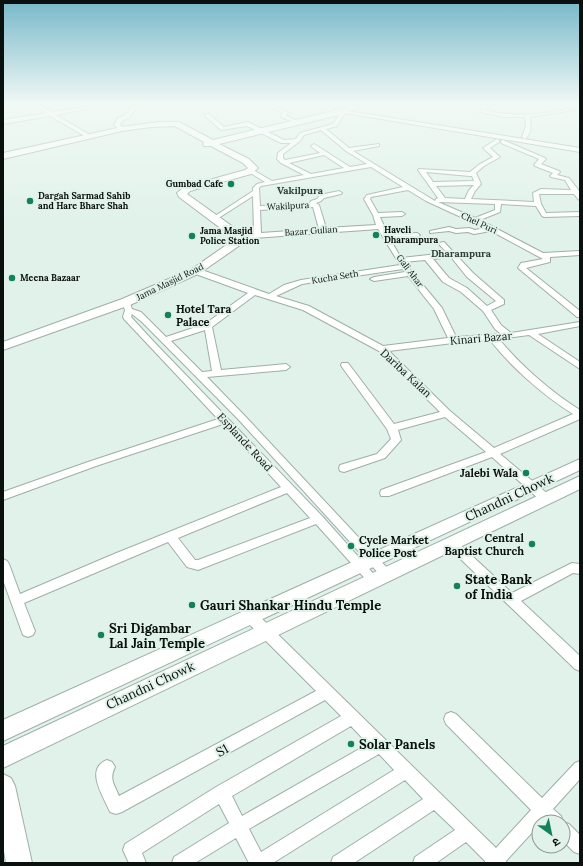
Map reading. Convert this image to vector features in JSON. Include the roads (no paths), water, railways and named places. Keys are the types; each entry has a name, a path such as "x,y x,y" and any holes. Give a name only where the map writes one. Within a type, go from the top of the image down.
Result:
{"street":[{"path":"3,156 48,145"},
{"path":"199,186 243,171 248,166 212,145"},
{"path":"213,145 246,161 254,168 251,171"},
{"path":"290,145 284,149 280,154 280,159 292,168 310,176"},
{"name":"Chel Puri","path":"343,145 428,200 494,229 544,257"},
{"path":"348,150 375,145"},
{"path":"472,174 482,165 497,157 486,148 489,145"},
{"path":"513,145 542,158 544,161 538,165 557,172 553,176 580,182"},
{"path":"553,145 580,149"},
{"path":"314,146 349,169"},
{"path":"283,162 326,153"},
{"path":"257,235 258,208 256,188 259,185 372,165"},
{"path":"443,200 421,170 472,174 476,176 478,182"},
{"path":"241,238 182,195 183,191 251,171 271,183"},
{"path":"567,179 578,195"},
{"path":"430,184 478,182"},
{"path":"468,201 469,195 478,182"},
{"name":"Gali Ahar","path":"409,188 367,197 367,199 376,215 380,227 399,260 438,308 453,340"},
{"path":"215,218 256,192"},
{"path":"313,205 313,202 319,201 322,196 339,193"},
{"path":"578,195 536,193 538,204 545,216 580,214"},
{"path":"428,200 538,204"},
{"path":"475,220 498,211 498,203"},
{"name":"Wakilpura","path":"258,208 317,206 323,230"},
{"path":"376,215 402,214"},
{"name":"Bazar Gulian","path":"241,238 257,235 380,227"},
{"path":"432,232 450,229 456,231 468,230 474,232 494,229"},
{"path":"386,238 417,235"},
{"name":"Jama Masjid Road","path":"3,346 127,306 196,271 241,238"},
{"path":"442,243 474,278 501,302 486,309"},
{"path":"580,254 544,257 523,265 522,268 580,315"},
{"path":"399,260 452,255"},
{"path":"427,257 446,280 464,290 486,309 495,323 509,336"},
{"name":"Kucha Seth","path":"269,297 287,286 302,282 404,267"},
{"name":"Dariba Kalan","path":"196,271 254,292 306,308 382,349 447,413 538,492"},
{"path":"374,279 410,274"},
{"path":"165,340 208,326 254,292"},
{"path":"127,306 138,314 165,340 241,417 374,570"},
{"name":"Esplande Road","path":"127,306 127,317 131,322 318,519 374,570"},
{"name":"Kinari Bazar","path":"382,349 453,340 509,336 580,324"},
{"path":"208,326 217,373"},
{"path":"530,332 580,366"},
{"path":"384,493 493,453 578,418 565,405 509,358 493,338"},
{"path":"344,468 382,455 396,440 392,428 345,365"},
{"path":"199,375 286,367"},
{"path":"392,428 447,413"},
{"path":"3,496 92,464 225,420"},
{"name":"Chandni Chowk","path":"3,731 251,617 374,570 451,543 538,492 580,464"},
{"name":"Chandni Chowk","path":"3,757 265,631 374,570 538,492 580,482"},
{"path":"17,601 118,557 289,488"},
{"path":"170,536 191,564 198,565 318,519"},
{"path":"451,543 580,665"},
{"path":"3,564 28,631"},
{"path":"511,600 572,568 580,569"},
{"path":"251,617 496,862 580,768"},
{"name":"S1","path":"107,767 103,773 104,779 116,806 327,692"},
{"path":"138,863 131,850 222,793 352,717"},
{"path":"451,719 547,814"},
{"path":"180,863 240,826 380,745"},
{"path":"222,793 258,863 406,771"},
{"path":"3,786 19,863"},
{"path":"339,863 435,800"},
{"path":"421,863 467,832"},
{"path":"571,838 580,846"}],"place":[{"name":"Gumbad Cafe","path":"231,184"},
{"name":"Dargah Sarmad Sahib and Hare Bhare Shah","path":"30,201"},
{"name":"Haveli Dharampura","path":"376,235"},
{"name":"Jama Masjid Police Station","path":"192,236"},
{"name":"Meena Bazaar","path":"12,278"},
{"name":"Hotel Tara Palace","path":"168,315"},
{"name":"Jalebi Wala","path":"526,473"},
{"name":"Central Baptist Church","path":"532,544"},
{"name":"Cycle Market Police Post","path":"351,546"},
{"name":"State Bank of India","path":"457,586"},
{"name":"Gauri Shankar Hindu Temple","path":"192,605"},
{"name":"Sri Digambar Lal Jain Temple","path":"101,635"},
{"name":"Solar Panels","path":"351,744"}],"district":[{"name":"Vakilpura","path":"300,190"},
{"name":"Dharampura","path":"461,253"}]}
